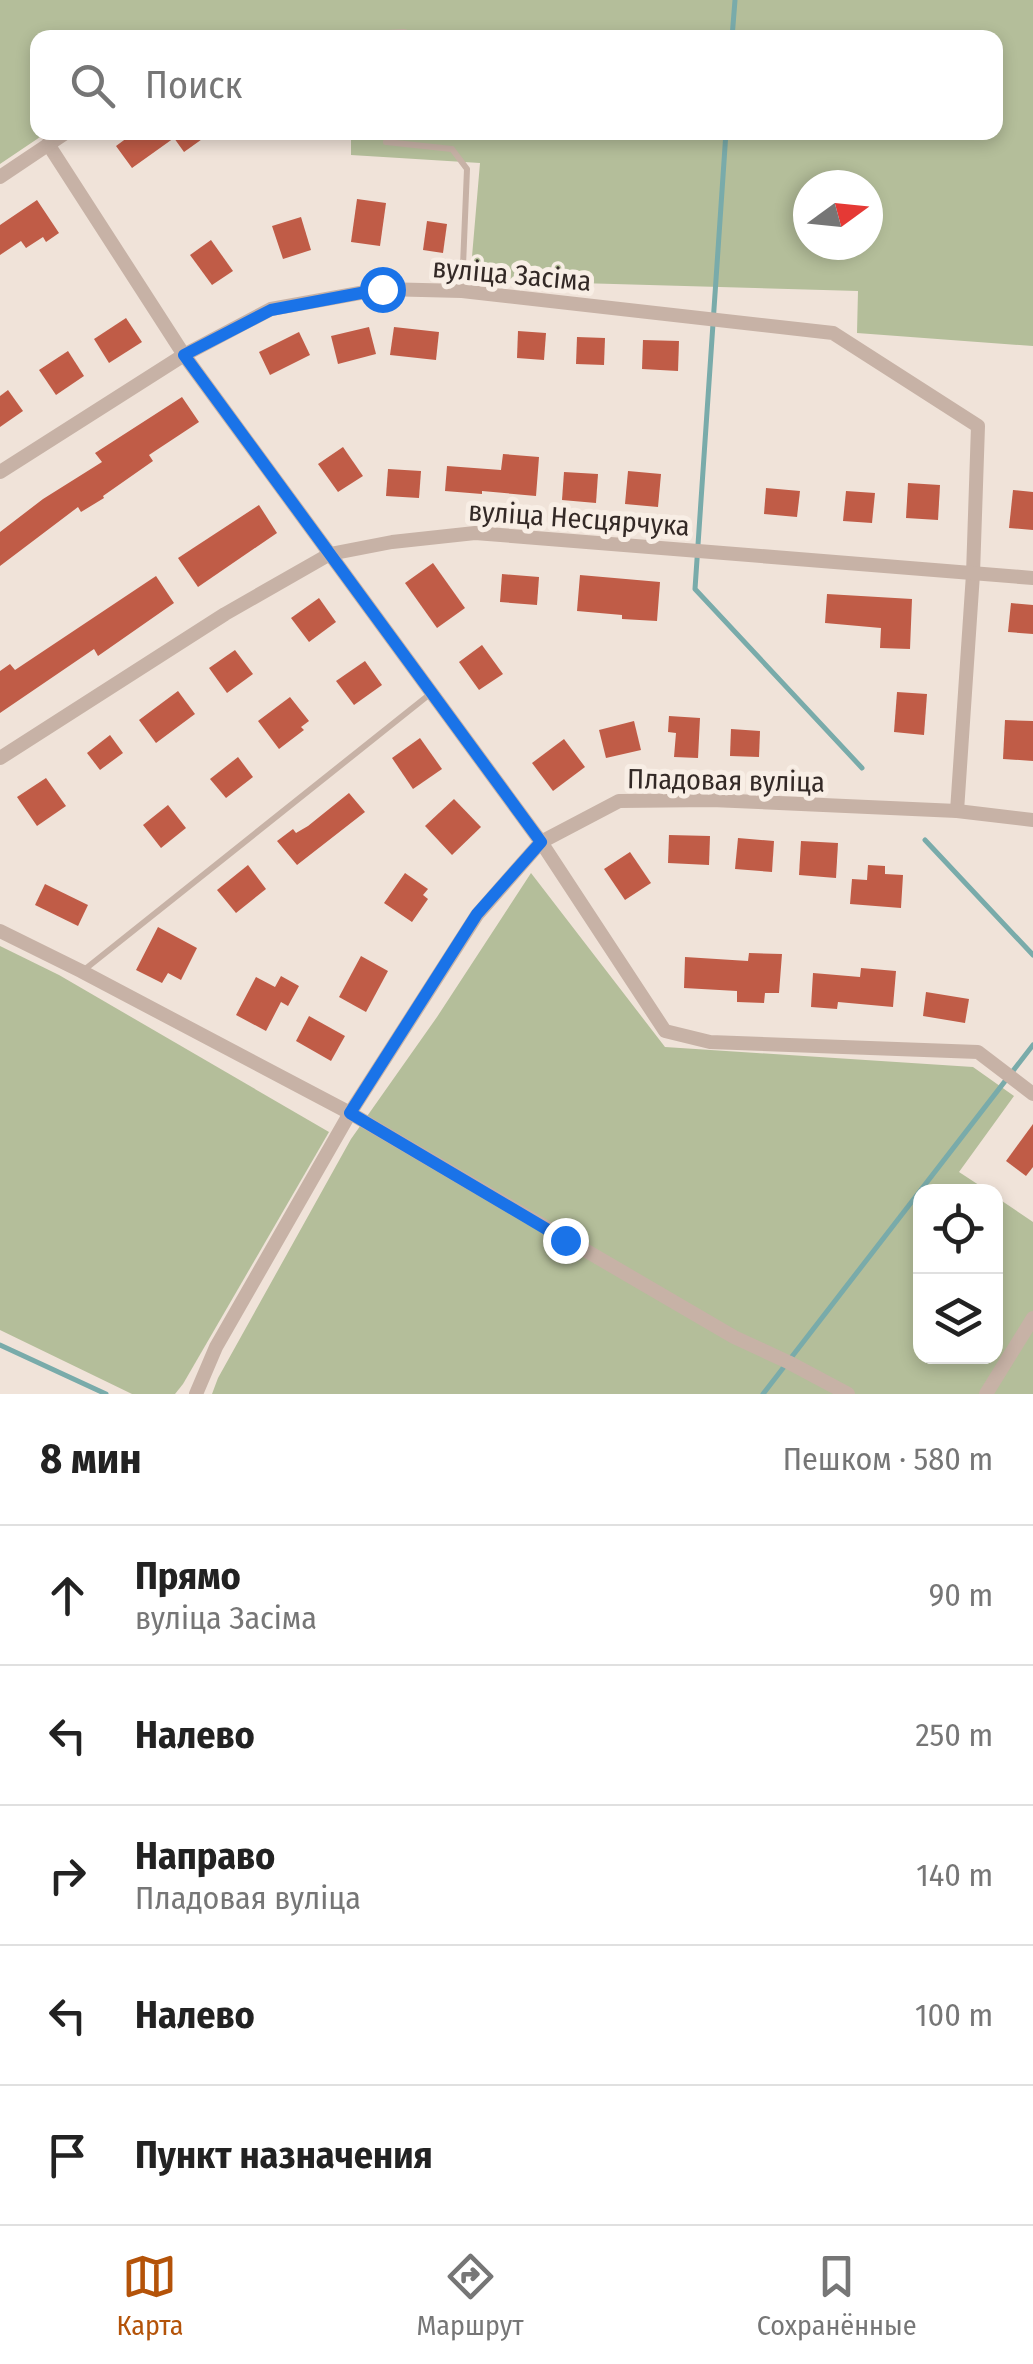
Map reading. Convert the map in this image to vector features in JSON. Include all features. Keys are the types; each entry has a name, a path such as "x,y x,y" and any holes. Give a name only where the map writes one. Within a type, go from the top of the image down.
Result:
{"street":[{"path":"0,177 54,140"},
{"path":"48,144 184,355 541,842 665,1031 710,1042 978,1052 1033,1094"},
{"name":"вуліца Засіма","path":"0,472 184,355 271,310 382,289 462,291 834,333 978,426 973,574"},
{"name":"вуліца Несцярчука","path":"0,758 224,614 330,554 392,542 475,533 1033,578"},
{"path":"957,812 973,574"},
{"name":"Пладовая вуліца","path":"196,1394 216,1346 350,1113 477,914 541,842 619,801 712,800 957,812 1033,820"},
{"path":"0,931 350,1113 734,1337 848,1394"},
{"path":"986,1394 1033,1318"}],"lane":[{"path":"386,142 452,149 467,168 462,291"},
{"path":"82,971 430,693"}],"green space":[{"path":"0,0 1033,0 1033,346 857,333 858,291 470,280 480,163 351,155 351,140 1003,140 1003,30 30,30 30,140 36,140 0,164"},
{"path":"531,873 665,1047 973,1067 1014,1096 959,1172 977,1184 913,1184 913,1364 1003,1364 1003,1202 1033,1222 1033,1394 212,1394 351,1139"},
{"path":"0,946 59,975 329,1132 175,1394 132,1394 0,1330"}],"building":[{"path":"124,140 171,140 132,168 116,146"},
{"path":"175,140 201,140 184,152"},
{"path":"357,199 386,203 380,246 351,242"},
{"path":"37,200 59,233 26,248 21,241 0,255 0,225"},
{"path":"301,217 311,250 283,259 272,226"},
{"path":"427,221 447,224 443,253 423,250"},
{"path":"211,240 233,271 212,285 190,255"},
{"path":"126,318 142,342 109,363 94,339"},
{"path":"369,327 376,354 338,364 331,336"},
{"path":"394,327 439,332 436,360 390,355"},
{"path":"518,331 546,333 544,360 517,358"},
{"path":"299,332 310,355 270,375 259,352"},
{"path":"577,337 605,338 604,365 576,364"},
{"path":"643,340 679,341 678,371 642,369"},
{"path":"68,351 84,376 56,395 39,370"},
{"path":"8,390 23,411 0,427 0,396"},
{"path":"182,397 199,422 149,455 153,461 104,498 81,512 78,507 0,566 0,532 102,462 95,453"},
{"path":"343,447 363,476 338,492 318,464"},
{"path":"503,454 539,457 536,496 445,491 447,466 501,470"},
{"path":"388,469 421,471 419,498 386,496"},
{"path":"628,471 661,474 658,507 625,504"},
{"path":"564,472 598,474 596,503 562,500"},
{"path":"908,483 940,485 938,520 906,518"},
{"path":"766,488 800,491 797,517 764,514"},
{"path":"1013,490 1033,492 1033,530 1009,528"},
{"path":"846,491 875,493 872,523 843,521"},
{"path":"259,505 277,533 198,587 178,558"},
{"path":"433,563 465,608 437,628 405,583"},
{"path":"502,574 539,577 537,605 500,602"},
{"path":"580,575 660,582 657,621 577,611"},
{"path":"156,576 174,603 98,656 94,649 0,713 0,671 10,664 15,670"},
{"path":"827,594 912,599 910,649 880,648 881,628 825,623"},
{"path":"319,598 336,622 309,642 291,618"},
{"path":"1011,603 1033,605 1033,634 1008,632"},
{"path":"482,645 503,674 479,690 459,662"},
{"path":"235,650 253,674 227,693 209,668"},
{"path":"365,661 382,685 354,705 336,681"},
{"path":"178,691 195,714 156,743 139,720"},
{"path":"897,692 927,694 924,735 894,732"},
{"path":"290,697 309,721 301,727 304,730 279,749 258,721"},
{"path":"669,716 700,718 698,758 674,757 676,733 668,732"},
{"path":"1005,720 1033,721 1033,761 1003,759"},
{"path":"634,721 641,750 606,758 599,730"},
{"path":"731,729 760,731 759,757 730,756"},
{"path":"110,735 123,753 100,770 87,753"},
{"path":"420,738 442,769 413,789 392,758"},
{"path":"564,739 585,767 553,791 532,763"},
{"path":"238,757 253,777 226,798 210,779"},
{"path":"46,778 66,806 37,826 17,797"},
{"path":"349,793 365,812 297,865 277,841 293,829 296,833 308,826"},
{"path":"454,799 481,827 452,855 425,826"},
{"path":"168,805 186,828 161,848 143,825"},
{"path":"669,835 710,836 709,865 668,863"},
{"path":"738,838 774,841 772,872 735,869"},
{"path":"801,841 838,843 836,878 799,875"},
{"path":"630,852 651,883 625,900 604,869"},
{"path":"248,865 266,889 236,913 217,890"},
{"path":"868,865 885,866 885,874 903,875 901,908 850,904 852,879 867,880"},
{"path":"405,873 428,889 423,895 428,899 412,922 384,903"},
{"path":"45,884 88,905 78,926 35,905"},
{"path":"158,927 197,948 181,980 168,973 162,983 136,970"},
{"path":"749,953 782,954 779,993 765,993 764,1003 737,1002 737,991 684,988 685,957 748,961"},
{"path":"361,956 388,971 366,1012 339,997"},
{"path":"861,968 896,971 893,1007 838,1002 837,1009 811,1007 813,973 860,977"},
{"path":"281,976 299,986 288,1006 281,1002 266,1031 236,1015 256,977 275,987"},
{"path":"926,992 969,999 965,1023 923,1016"},
{"path":"309,1016 345,1036 331,1061 296,1041"},
{"path":"1033,1124 1033,1167 1026,1176 1006,1161"}],"waterway":[{"path":"733,30 735,0"},
{"path":"725,140 695,589 862,768"},
{"path":"925,840 1033,955"},
{"path":"763,1394 1033,1045"},
{"path":"0,1345 106,1394"}],"route":[{"path":"382,289 271,310 184,355 541,842 477,914 350,1113 565,1240"}]}
